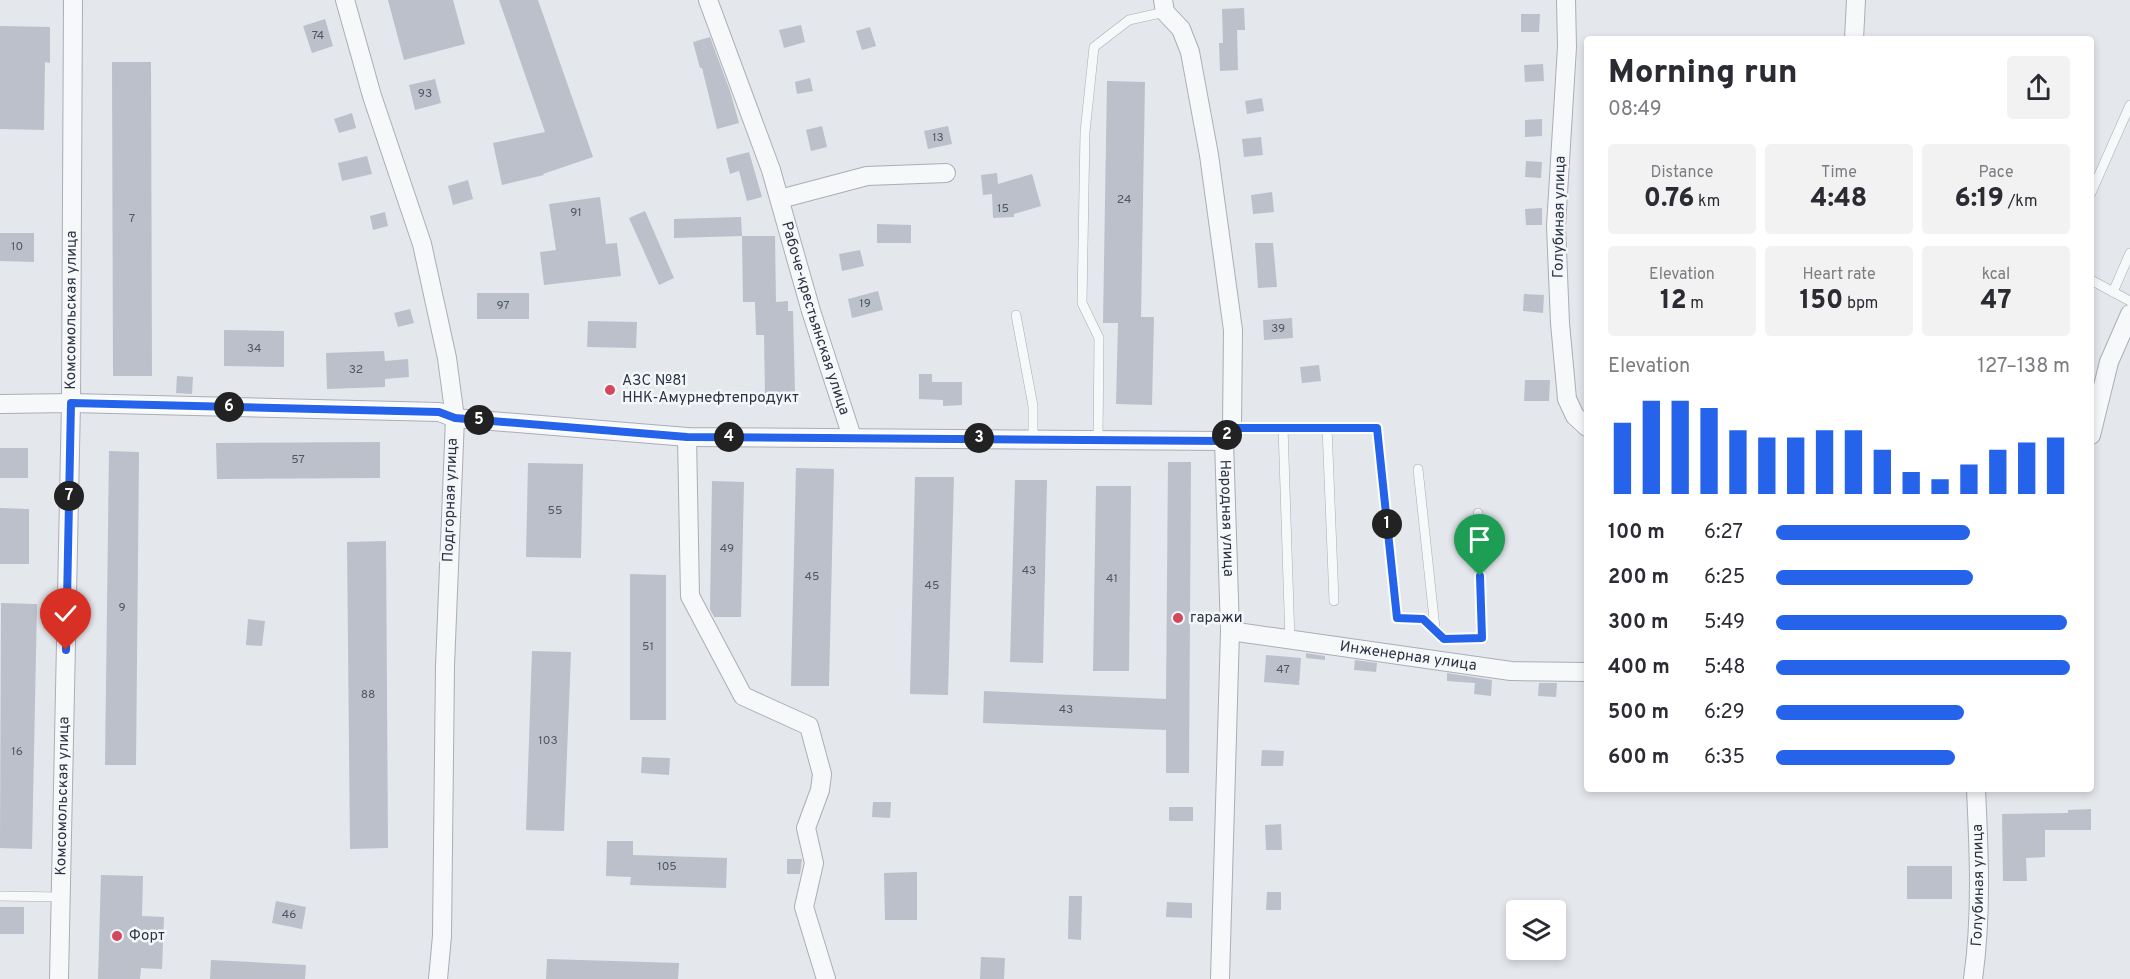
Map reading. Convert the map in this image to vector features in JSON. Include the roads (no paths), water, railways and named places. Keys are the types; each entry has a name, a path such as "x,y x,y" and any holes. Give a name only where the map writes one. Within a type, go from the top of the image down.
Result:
{"street":[{"name":"Комсомольская улица","path":"60,979 71,403 73,0"},
{"name":"Подгорная улица","path":"345,0 372,96 422,244 447,358 455,418 445,666 442,936 438,979"},
{"name":"Рабоче-крестьянская улица","path":"708,0 771,170 811,311 852,437"},
{"name":"Голубиная улица","path":"1566,0 1567,47 1556,225 1560,323 1568,399 1575,416 1584,424"},
{"path":"1854,36 1856,0"},
{"name":"Народная улица","path":"1164,6 1181,29 1190,52 1209,155 1233,330 1228,434 1230,632 1220,979"},
{"path":"780,199 867,176 946,173"},
{"path":"2094,423 2109,362 2130,314"},
{"path":"0,404 71,403 439,412 455,418 687,437 1098,439 1228,434"},
{"path":"687,437 690,596 743,696 809,726 822,774 820,790 806,828 814,863 804,907 826,979"},
{"name":"Инженерная улица","path":"1230,632 1511,671 1584,672"},
{"name":"Голубиная улица","path":"1973,979 1980,876 1976,792"}],"lane":[{"path":"1098,439 1099,338 1082,303 1085,132 1094,47 1129,20 1164,6"},
{"path":"2094,186 2130,105"},
{"path":"2113,292 2130,253"},
{"path":"2094,282 2130,301"},
{"path":"1016,315 1033,406 1033,438"},
{"path":"1228,434 1283,427 1377,428 1397,618 1423,619 1444,639 1482,638 1478,513"},
{"path":"1283,427 1290,641"},
{"path":"1327,428 1334,602"},
{"path":"1418,469 1435,628"},
{"path":"0,896 61,897"}],"place":[{"name":"АЗС №81 ННК-Амурнефтепродукт","path":"610,390"},
{"name":"гаражи","path":"1178,618"},
{"name":"Форт","path":"117,936"}]}
